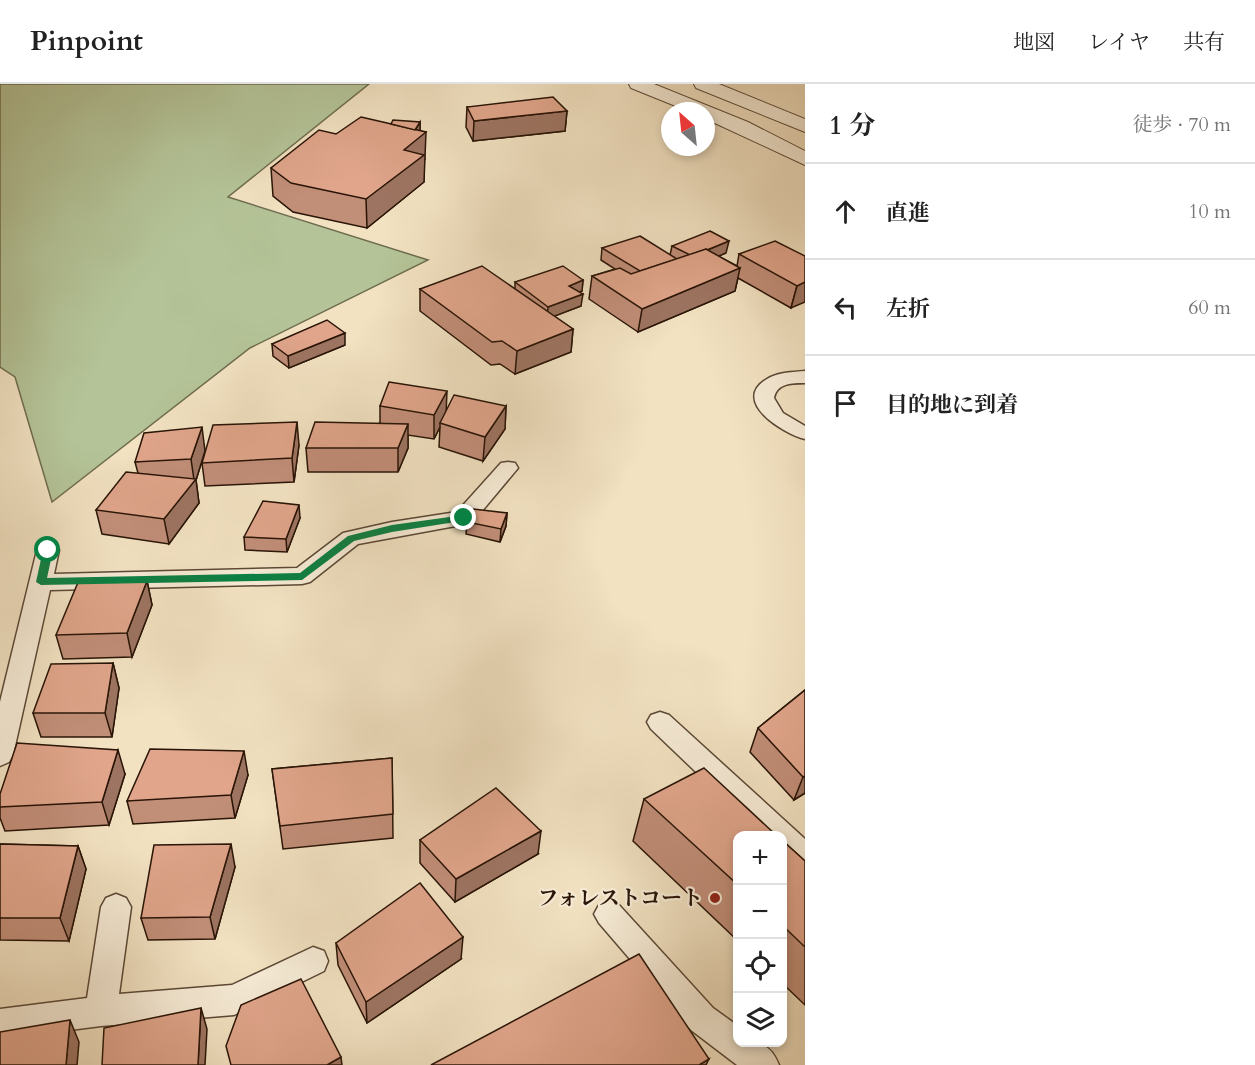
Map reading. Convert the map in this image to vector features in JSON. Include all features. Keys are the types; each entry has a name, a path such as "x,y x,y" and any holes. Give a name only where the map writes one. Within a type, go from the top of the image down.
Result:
{"street":[{"path":"638,84 683,102"},
{"path":"703,84 805,126"},
{"path":"715,115 805,159"}],"lane":[{"path":"805,377 783,379 771,385 765,393 764,402 769,412 778,421 805,433"},
{"path":"41,582 302,576 351,538 464,518 508,468"},
{"path":"0,755 48,550"},
{"path":"660,722 777,831"},
{"path":"787,841 805,857"},
{"path":"101,1011 116,907"},
{"path":"609,914 702,1018 763,1065"},
{"path":"0,1024 101,1011 234,1000 313,961"}],"green space":[{"path":"0,84 369,84 228,197 428,260 250,348 52,502 15,377 0,367"}],"building":[{"path":"553,97 567,111 474,121 467,107"},
{"path":"361,117 426,132 404,150 424,155 366,199 291,183 271,168 319,130 336,134"},
{"path":"393,120 420,122 415,130 391,124"},
{"path":"710,231 729,241 690,255 672,246"},
{"path":"640,236 677,259 640,271 602,248"},
{"path":"775,241 805,256 805,282 797,286 739,254"},
{"path":"706,249 740,268 642,309 592,276 620,268 631,274"},
{"path":"482,266 573,329 517,351 502,341 492,342 420,289"},
{"path":"563,266 583,280 569,286 583,294 548,307 515,282"},
{"path":"327,320 345,333 288,356 272,344"},
{"path":"389,382 447,391 434,415 380,406"},
{"path":"454,395 506,406 485,437 440,423"},
{"path":"297,422 292,458 202,463 213,425"},
{"path":"315,422 408,424 398,448 306,448"},
{"path":"202,427 191,459 135,462 144,433"},
{"path":"126,472 196,479 164,519 96,510"},
{"path":"263,501 299,505 286,539 244,537"},
{"path":"473,509 507,513 501,529 467,522"},
{"path":"79,580 147,581 127,633 56,635"},
{"path":"113,663 105,713 33,713 51,664"},
{"path":"805,690 805,776 803,777 758,728"},
{"path":"17,743 118,750 102,802 0,807 0,794"},
{"path":"150,749 244,751 231,795 127,801"},
{"path":"392,758 393,814 280,826 272,769"},
{"path":"704,768 772,831 733,831 733,880 644,799"},
{"path":"496,788 541,831 456,879 420,840"},
{"path":"0,844 78,846 60,918 0,918"},
{"path":"231,844 210,917 141,918 154,845"},
{"path":"787,845 805,861 805,947 787,930"},
{"path":"420,883 463,937 366,1002 336,943"},
{"path":"639,954 709,1059 699,1065 431,1065"},
{"path":"301,979 341,1057 327,1065 231,1065 226,1046 241,1005"},
{"path":"201,1008 198,1065 102,1065 104,1028"},
{"path":"70,1020 66,1065 0,1065 0,1032"}],"place":[{"name":"フォレストコート","path":"715,898"}],"route":[{"path":"48,550 41,582 302,576 351,538 464,518"}]}
